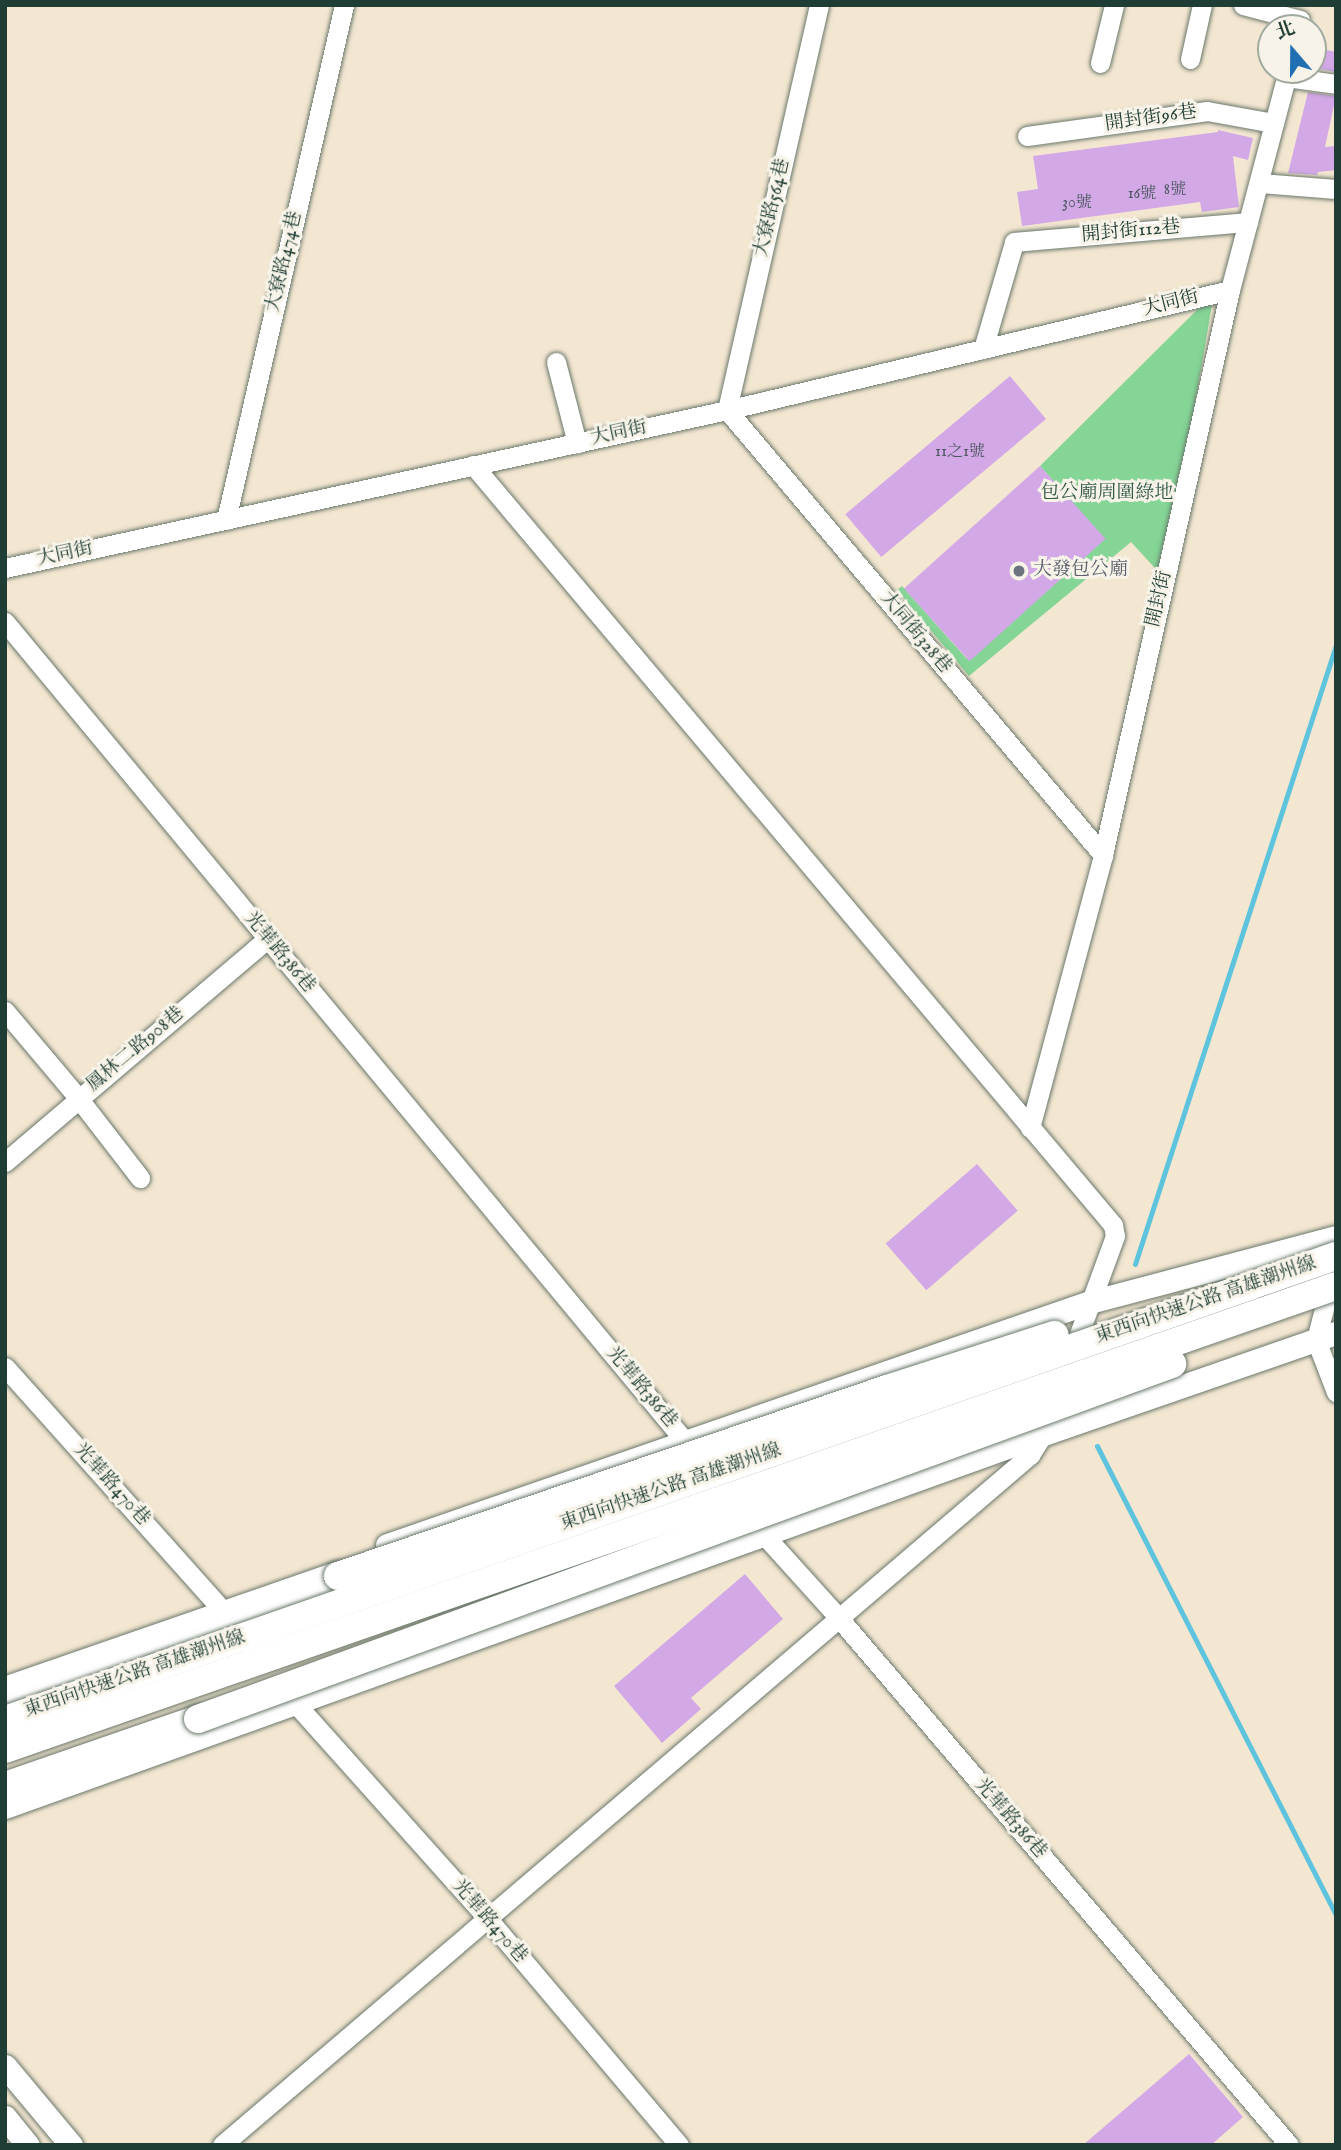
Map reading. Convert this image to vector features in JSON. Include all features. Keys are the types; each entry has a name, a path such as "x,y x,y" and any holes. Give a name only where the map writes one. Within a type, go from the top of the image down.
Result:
{"highway":[{"path":"5,1691 899,1384 1288,1263 1336,1257"},
{"name":"東西向快速公路 高雄潮州線","path":"5,1720 1336,1257"},
{"name":"東西向快速公路 高雄潮州線","path":"5,1749 1336,1286"},
{"path":"5,1786 198,1719 908,1462 1336,1301"}],"main road":[{"path":"5,1677 1090,1302 1336,1237"},
{"path":"5,1807 1044,1434 1326,1336"},
{"path":"5,2066 71,2145"},
{"path":"5,2117 29,2145"}],"street":[{"name":"大寮路474巷","path":"226,520 344,5"},
{"name":"大寮路564巷","path":"727,410 819,5"},
{"path":"1100,63 1114,5"},
{"path":"1190,59 1202,5"},
{"path":"1243,5 1283,14"},
{"name":"開封街","path":"1030,1128 1102,855 1230,290 1284,84"},
{"name":"開封街96巷","path":"1027,136 1207,111 1274,123"},
{"path":"1260,183 1336,189"},
{"name":"開封街112巷","path":"983,349 1014,242 1248,222"},
{"name":"大同街","path":"5,568 727,410 1230,290"},
{"path":"556,362 577,443"},
{"name":"大同街328巷","path":"727,410 1102,855"},
{"path":"222,2145 1030,1455 1044,1434 1115,1236 1113,1225 473,466"},
{"name":"光華路386巷","path":"5,622 763,1535 838,1617 1289,2145"},
{"name":"鳳林二路908巷","path":"5,1162 267,939"},
{"path":"5,1011 79,1098 140,1178"},
{"path":"1336,1257 1326,1336 1336,1392"},
{"name":"光華路470巷","path":"5,1367 217,1604"},
{"name":"光華路470巷","path":"295,1703 488,1919 679,2145"}],"green space":[{"name":"包公廟周圍綠地","path":"1214,293 1165,579 1131,542 969,676 897,590 902,586 967,659 1104,539 1040,466"}],"building":[{"path":"1327,50 1336,52 1336,72 1327,70"},
{"path":"1308,92 1336,96 1325,147 1336,146 1336,170 1318,172 1317,175 1288,173"},
{"path":"1218,130 1253,138 1248,160 1233,156 1239,207 1202,212 1200,202 1022,226 1017,192 1038,189 1033,156"},
{"path":"1010,376 1046,419 881,557 845,514"},
{"name":"大發包公廟","path":"1040,466 1106,539 970,661 904,588"},
{"path":"977,1164 1018,1211 926,1290 886,1243"},
{"path":"745,1574 783,1619 691,1698 701,1709 662,1743 614,1686"},
{"path":"1189,2054 1243,2117 1211,2145 1083,2145"}],"waterway":[{"path":"1135,1264 1336,645"},
{"path":"1097,1446 1336,1915"}],"place":[{"name":"大發包公廟","path":"1019,571"}]}
